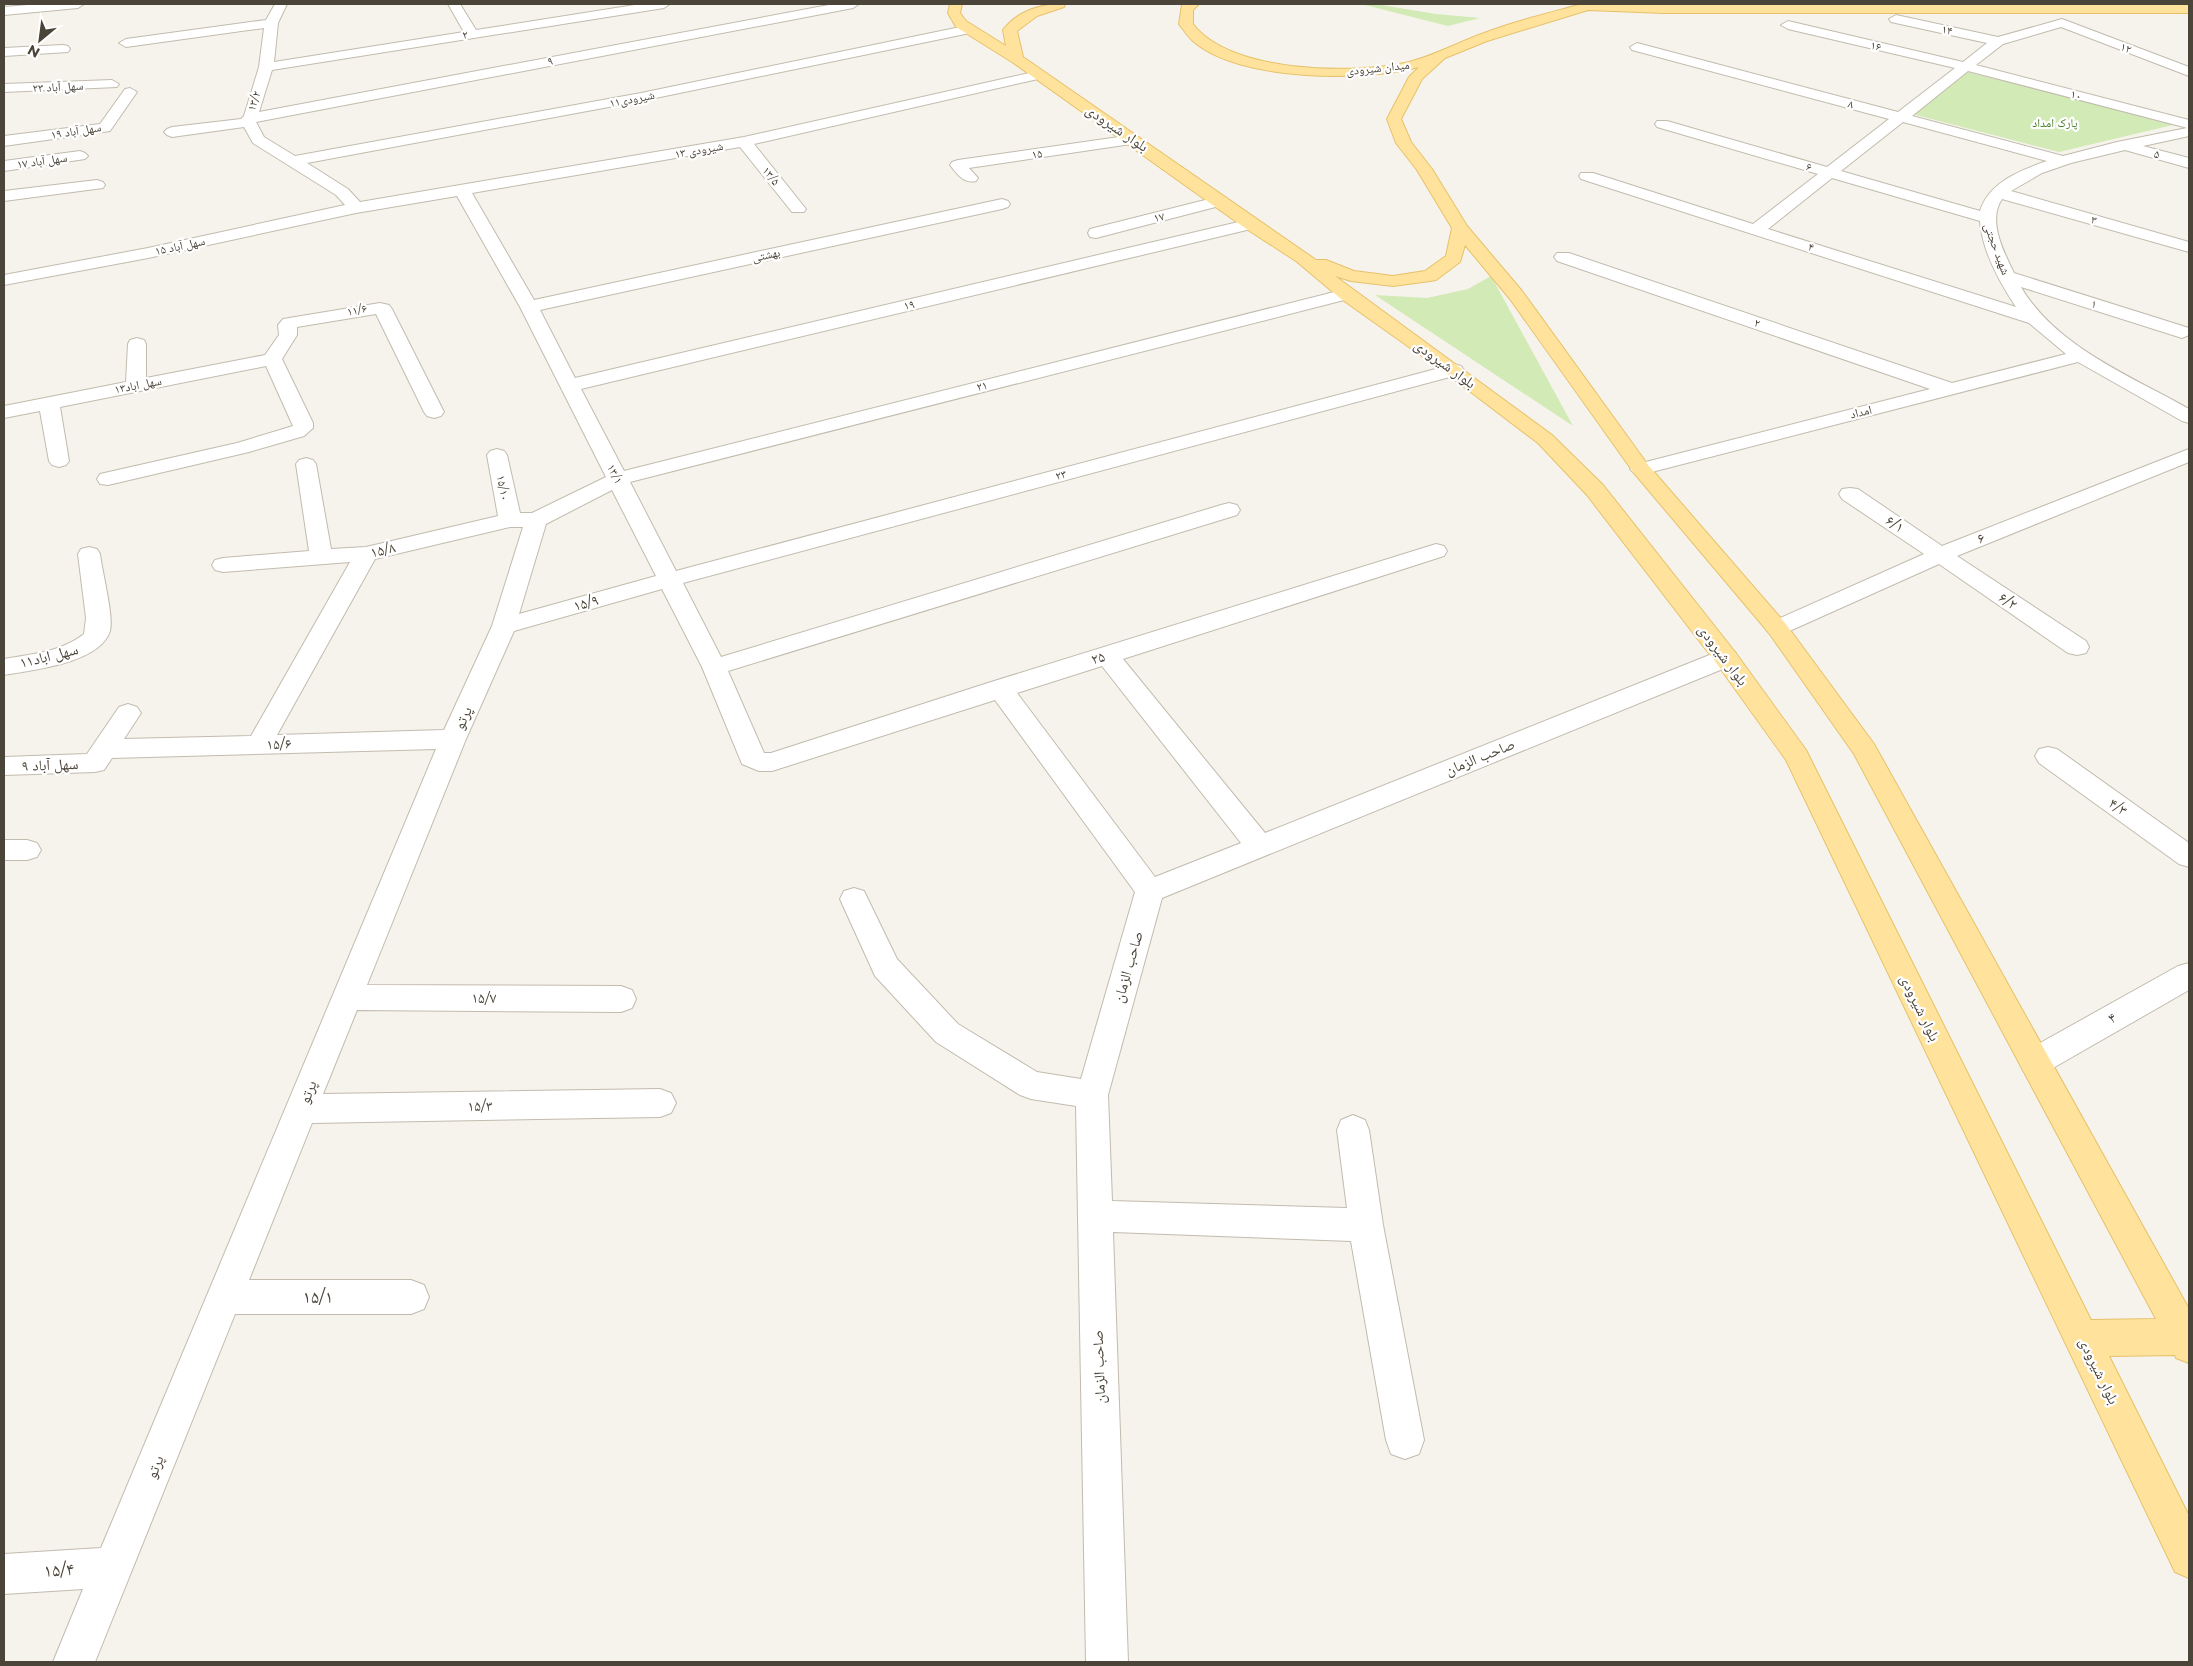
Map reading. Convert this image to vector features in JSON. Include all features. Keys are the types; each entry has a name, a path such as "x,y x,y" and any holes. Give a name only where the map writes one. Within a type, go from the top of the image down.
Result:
{"main road":[{"name":"بلوار شیرودی","path":"956,4 954,13 961,24 1017,59 1221,201 1251,224 1302,257 1346,294 1454,370 1545,439 1595,490 1726,658 1797,757 2189,1558"},
{"path":"1017,59 1010,30 1017,22 1031,14 1059,4"},
{"name":"میدان شیرودی","path":"1192,4 1187,8 1186,24 1200,40 1228,55 1268,66 1315,72 1364,72 1408,66 1529,21 1591,5"},
{"path":"1832,4 1852,8"},
{"path":"1591,5 1664,9 2189,9"},
{"path":"1441,55 1416,77 1394,119 1404,142 1424,168 1460,228 1516,295 1641,469 1777,628 1865,750 2187,1341"},
{"path":"1302,257 1350,276 1393,281 1430,276 1454,258 1460,228"},
{"path":"2083,1338 2187,1341"}],"street":[{"path":"4,11 78,4"},
{"name":"۱۳/۲","path":"281,4 271,23 266,67 248,120 258,140 342,192 356,208"},
{"path":"454,4 472,34"},
{"name":"۲","path":"266,67 664,4"},
{"name":"۹","path":"172,132 248,120 853,4"},
{"name":"۱۴","path":"1896,18 1998,41"},
{"path":"126,43 271,23"},
{"name":"۱۲","path":"1998,41 2062,23 2189,72"},
{"name":"۱۶","path":"1788,25 1964,66"},
{"name":"۱۱شیرودی","path":"294,161 641,98 970,29"},
{"path":"1756,230 1998,41"},
{"name":"۸","path":"1637,47 2065,162"},
{"path":"4,52 63,49"},
{"name":"۱۰","path":"1964,66 2189,124"},
{"name":"شیرودی ۱۳","path":"356,208 744,142 1038,75"},
{"name":"سهل آباد ۲۳","path":"4,88 112,84"},
{"name":"سهل آباد ۱۹","path":"4,141 105,128 130,92"},
{"name":"۶","path":"1662,124 1986,218"},
{"name":"شهید حجتی","path":"2189,132 2124,146 2065,162 2012,182 1990,203 1986,218 1993,243 2006,276 2034,319 2080,356 2189,416"},
{"name":"۱۵","path":"970,178 958,165 1133,140"},
{"name":"۱۳/۵","path":"744,142 798,209"},
{"name":"۵","path":"2124,146 2189,163"},
{"name":"سهل آباد ۱۷","path":"4,166 80,156"},
{"name":"۴","path":"1587,176 2034,319"},
{"path":"4,196 97,185"},
{"name":"۱۳/۱","path":"462,190 529,307 714,667 750,758 759,762"},
{"name":"۳","path":"1999,193 2189,247"},
{"name":"۱۷","path":"1096,233 1221,201"},
{"name":"بهشتی","path":"529,307 1002,204"},
{"name":"سهل آباد ۱۵","path":"4,280 148,253 356,208"},
{"name":"۱۹","path":"568,386 1251,224"},
{"name":"۲","path":"1563,257 1951,389"},
{"name":"۱","path":"2006,276 2182,332"},
{"name":"۲۱","path":"523,520 618,479 1346,294"},
{"name":"۱۱/۶","path":"272,359 288,335 287,325 290,323 380,308 434,412"},
{"path":"136,344 136,385"},
{"name":"امداد","path":"1641,469 2080,356"},
{"path":"108,478 242,448 297,432 303,428 303,422 272,359"},
{"name":"سهل اباد۱۳","path":"4,412 272,359"},
{"name":"۲۳","path":"668,580 1454,370"},
{"path":"49,403 59,461"},
{"name":"۱۵/۱۰","path":"497,455 523,520"},
{"name":"۶","path":"1777,628 1940,555 2189,455"},
{"path":"306,464 321,557"},
{"name":"۶/۱","path":"1850,494 1940,555"},
{"path":"714,667 1229,510"},
{"name":"۱۵/۸","path":"223,565 366,554 523,520"},
{"name":"پرتو","path":"74,1662 453,739 504,626 523,520"},
{"name":"۲۵","path":"759,762 772,762 1436,551"},
{"name":"سهل اباد۱۱","path":"4,667 73,652 91,644 99,630 89,554"},
{"path":"259,744 366,554"},
{"name":"۶/۲","path":"1940,555 2077,647"},
{"name":"۱۵/۹","path":"504,626 668,580"},
{"path":"1107,655 1259,846"},
{"name":"صاحب الزمان","path":"1107,1662 1092,1095 1150,891 1726,658"},
{"path":"1000,688 1150,891"},
{"name":"سهل آباد ۹","path":"4,766 95,764 128,713"},
{"name":"۱۵/۶","path":"104,749 453,739"},
{"name":"۴/۳","path":"2048,756 2189,857"},
{"path":"854,899 886,967 947,1033 1031,1085 1092,1095"},
{"name":"۴","path":"2035,1062 2189,974"},
{"name":"۱۵/۷","path":"347,997 621,999"},
{"name":"۱۵/۳","path":"301,1109 660,1102"},
{"path":"1353,1130 1366,1225 1405,1440"},
{"path":"1095,1216 1366,1225"},
{"name":"۱۵/۱","path":"224,1297 411,1297"},
{"name":"۱۵/۴","path":"4,1574 114,1567"}],"green space":[{"path":"1361,4 1375,4 1436,14 1480,18 1448,26"},
{"name":"پارک امداد","path":"1967,72 2177,124 2059,152 1912,114"},
{"path":"1491,276 1573,426 1375,295 1427,298 1468,289"}]}
